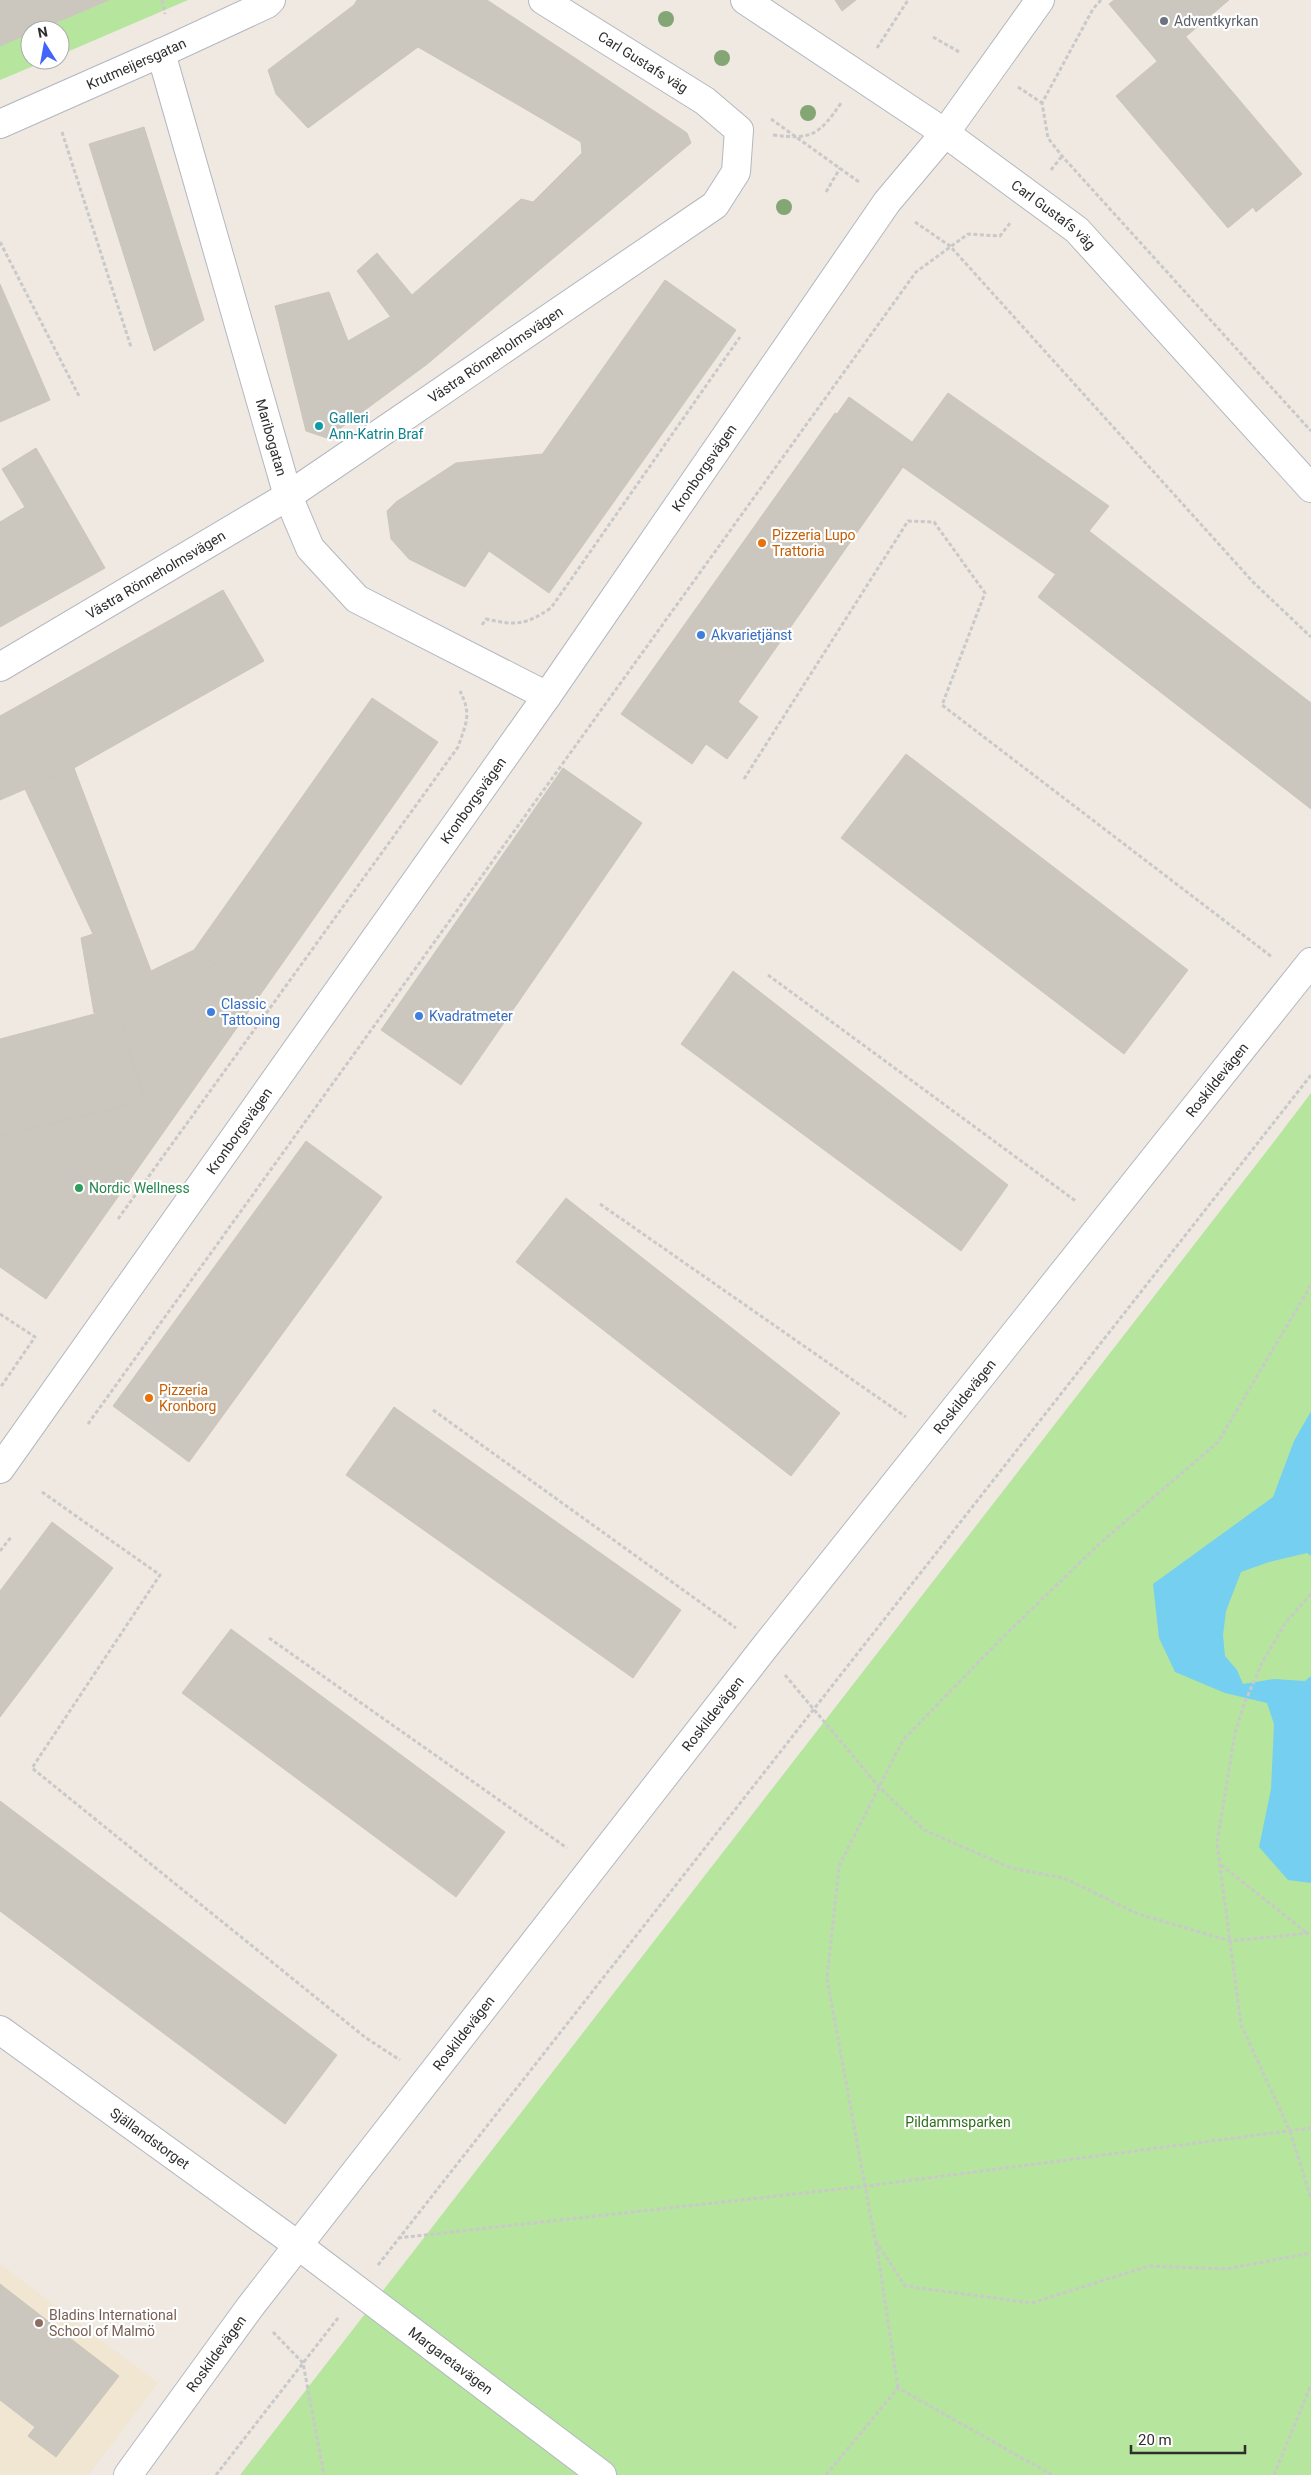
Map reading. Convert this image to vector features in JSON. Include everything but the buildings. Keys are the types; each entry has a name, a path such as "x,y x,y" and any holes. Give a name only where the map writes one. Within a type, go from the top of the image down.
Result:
{"street":[{"name":"Krutmeijersgatan","path":"0,124 161,53 267,4 271,0"},
{"name":"Carl Gustafs väg","path":"543,0 706,101 738,130"},
{"name":"Carl Gustafs väg","path":"745,0 945,133 1077,230 1311,488"},
{"name":"Kronborgsvägen","path":"0,1469 546,696 887,202 945,133 1040,0"},
{"name":"Maribogatan","path":"161,53 288,496 310,548 357,598 546,696"},
{"name":"Västra Rönneholmsvägen","path":"0,667 288,496 715,205 736,172 738,130"},
{"name":"Roskildevägen","path":"128,2475 250,2307 764,1648 1305,970"},
{"name":"Själlandstorget","path":"0,2030 299,2246"},
{"name":"Margaretavägen","path":"299,2246 602,2475"}],"path":[{"path":"1101,0 1093,10 1042,103 1048,138 1062,156 1311,431"},
{"path":"52,101 132,347"},
{"path":"799,138 950,246 1253,582 1311,637"},
{"path":"88,1424 916,272 968,234 1000,236 1062,156"},
{"path":"826,192 840,168"},
{"path":"0,242 80,398"},
{"path":"486,619 505,623 529,622 551,608 740,337"},
{"path":"744,779 908,521 934,522 985,593 942,705 1305,970"},
{"path":"118,1219 458,747 466,722 467,706 460,690"},
{"path":"768,975 1104,1222"},
{"path":"216,2475 359,2292 398,2238 1311,1075"},
{"path":"600,1204 933,1436"},
{"path":"826,2475 898,2388 867,2186 827,1979 839,1866 903,1740 1003,1637 1098,1546 1218,1442 1311,1285"},
{"path":"0,1314 35,1337 0,1388"},
{"path":"433,1410 764,1648 879,1787 924,1830 1011,1868 1064,1878 1138,1914 1230,1941 1309,1933"},
{"path":"42,1492 160,1575 32,1768 366,2038 429,2078"},
{"path":"0,1551 12,1536"},
{"path":"1311,1594 1286,1622 1262,1664 1244,1704 1235,1734 1217,1843 1241,2025 1290,2130 1311,2198"},
{"path":"269,1638 594,1867"},
{"path":"1220,1864 1309,1933"},
{"path":"398,2238 867,2186 1311,2128"},
{"path":"875,2240 905,2286 1032,2303 1149,2266 1226,2269 1311,2253"},
{"path":"250,2307 303,2363 324,2475"},
{"path":"1274,2475 1311,2385"},
{"path":"898,2388 1052,2475"}],"shaded area":[{"name":"Bladins International School of Malmö","path":"0,2264 158,2383 88,2475 0,2475"}],"green space":[{"path":"109,0 188,0 70,51 70,20 62,20"},
{"path":"20,37 20,70 24,70 0,80 0,46"},
{"name":"Pildammsparken","path":"1311,1093 1311,2475 240,2475 1276,1139"}],"water":[{"path":"1311,1411 1311,1556 1307,1553 1269,1562 1241,1572 1226,1611 1223,1635 1225,1656 1237,1670 1243,1684 1274,1679 1305,1681 1311,1676 1311,1883 1288,1880 1259,1847 1271,1789 1274,1724 1267,1703 1225,1693 1175,1672 1159,1638 1153,1584 1273,1497 1294,1441"}],"place":[{"name":"Adventkyrkan","path":"1164,21"},
{"name":"Galleri Ann-Katrin Braf","path":"319,426"},
{"name":"Pizzeria Lupo Trattoria","path":"762,543"},
{"name":"Akvarietjänst","path":"701,635"},
{"name":"Classic Tattooing","path":"211,1012"},
{"name":"Kvadratmeter","path":"419,1016"},
{"name":"Nordic Wellness","path":"79,1188"},
{"name":"Pizzeria Kronborg","path":"149,1398"},
{"name":"Bladins International School of Malmö","path":"39,2323"}]}
